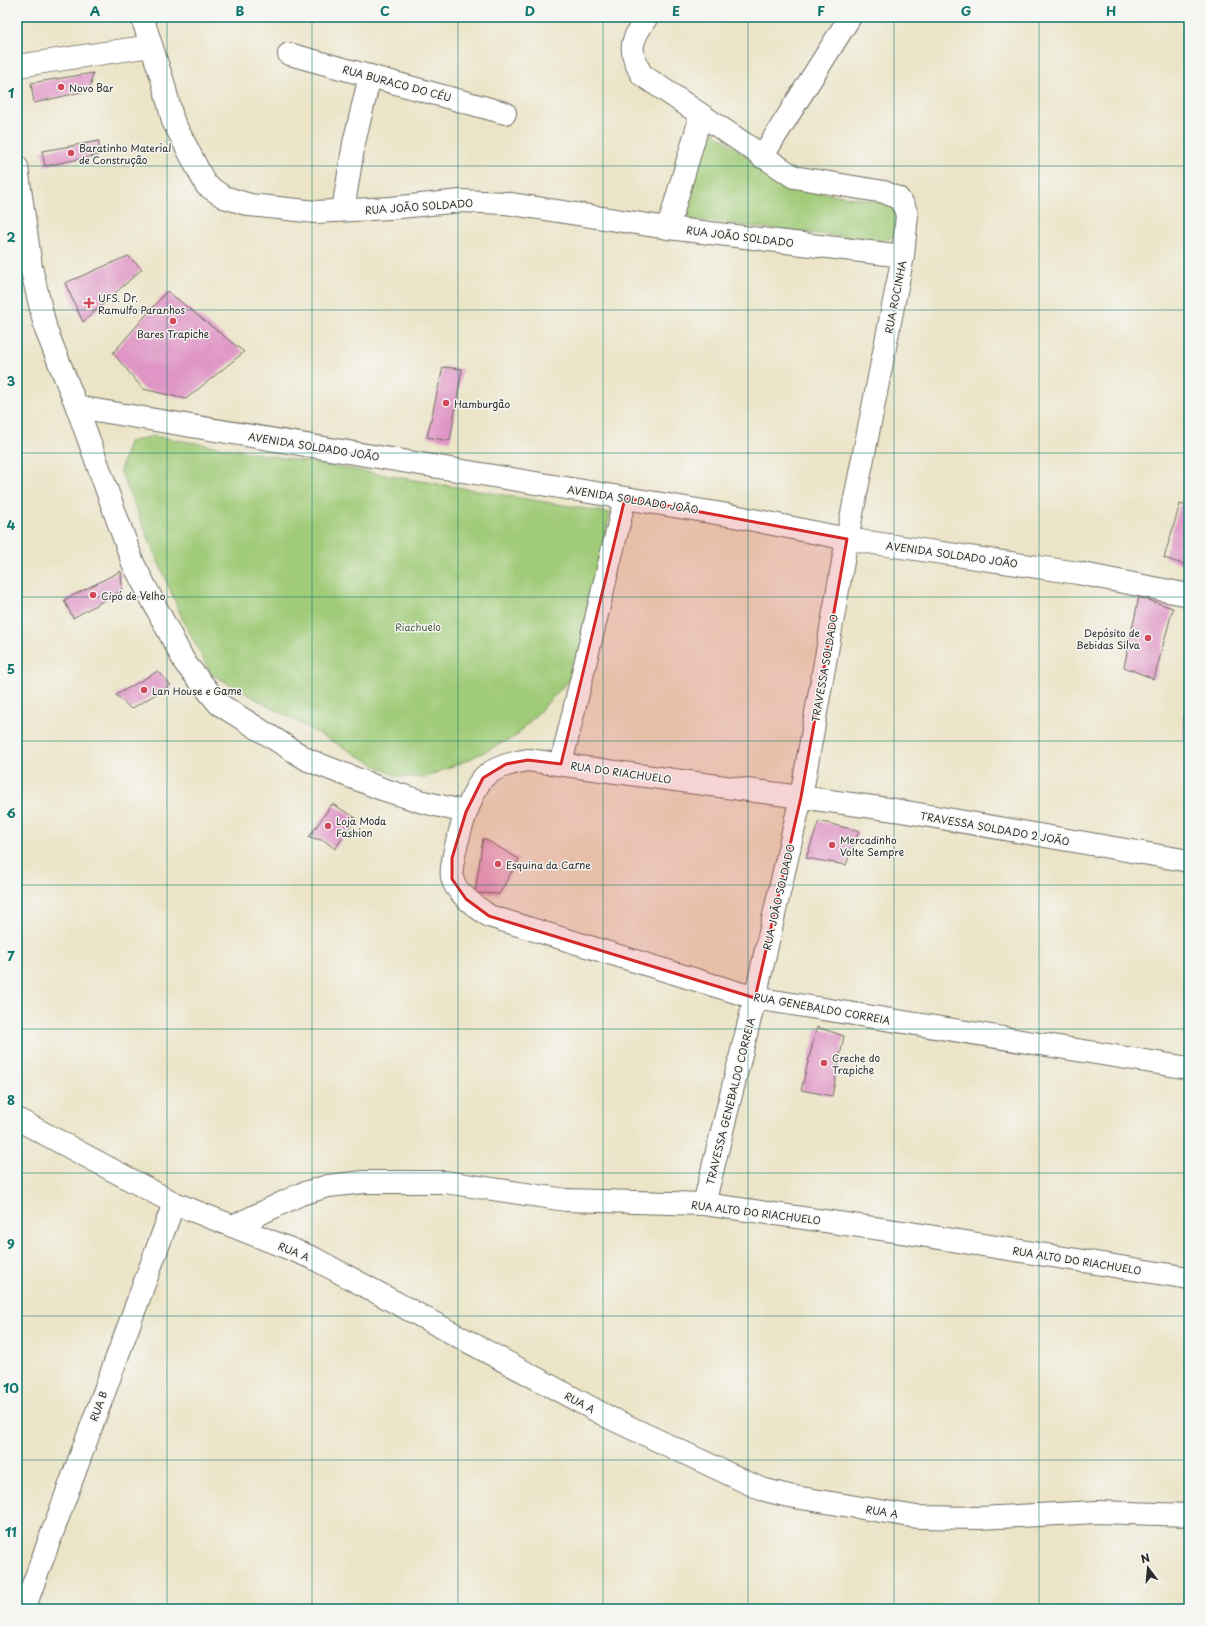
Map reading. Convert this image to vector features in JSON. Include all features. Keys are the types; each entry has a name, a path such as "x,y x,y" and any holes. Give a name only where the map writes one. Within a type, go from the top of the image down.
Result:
{"street":[{"name":"RUA JOÃO SOLDADO","path":"142,17 163,82 173,121 206,185 224,197 250,205 316,212 390,208 461,201 505,202 668,228 903,256"},
{"name":"RUA ROCINHA","path":"647,17 638,31 633,44 633,60 642,75 762,157 794,177 884,192 898,198 904,206 907,215 903,256 847,539"},
{"path":"762,157 850,17"},
{"path":"17,66 151,46"},
{"name":"RUA BURACO DO CÉU","path":"289,54 505,113"},
{"path":"343,210 354,143 370,76"},
{"path":"668,228 701,115"},
{"path":"17,167 31,267 46,330 133,563 184,663 219,704 308,760 389,791 423,802 466,812"},
{"name":"AVENIDA SOLDADO JOÃO","path":"76,407 734,516 847,539 1078,573 1189,595"},
{"path":"561,764 625,498"},
{"name":"TRAVESSA SOLDADO","path":"801,797 847,539"},
{"name":"RUA DO RIACHUELO","path":"466,812 483,778 506,764 528,760 801,797"},
{"name":"RUA JOÃO SOLDADO","path":"755,998 801,797"},
{"name":"TRAVESSA SOLDADO 2 JOÃO","path":"801,797 895,810 1189,861"},
{"name":"RUA GENEBALDO CORREIA","path":"466,812 452,858 452,879 466,899 489,916 755,998 1189,1068"},
{"name":"TRAVESSA GENEBALDO CORREIA","path":"704,1204 755,998"},
{"name":"RUA A","path":"17,1119 174,1203 313,1258 610,1418 761,1489 789,1496 917,1517 979,1518 1097,1512 1189,1515"},
{"name":"RUA ALTO DO RIACHUELO","path":"234,1226 301,1194 328,1186 364,1182 446,1182 566,1200 704,1204 909,1233 1189,1278"},
{"name":"RUA B","path":"24,1609 174,1203"}],"highlighted area":[{"path":"625,498 847,539 801,797 755,998 489,916 466,899 452,879 452,858 466,812 483,778 506,764 528,760 561,764"}],"green space":[{"path":"712,131 744,154 781,187 889,203 901,212 895,236 883,241 683,219 681,207 702,138"},
{"name":"Riachuelo","path":"154,436 610,513 574,675 516,736 468,760 423,778 395,776 211,674 183,620 120,471 129,442"}],"building":[{"name":"Novo Bar","path":"93,73 90,90 34,103 31,83"},
{"name":"Baratinho Material de Construção","path":"99,141 99,155 45,166 42,151"},
{"name":"UFS. Dr. Ramulfo Paranhos","path":"128,256 142,269 83,322 65,283"},
{"name":"Bares Trapiche","path":"167,291 244,352 186,399 143,389 113,353"},
{"name":"Hamburgão","path":"443,367 462,369 450,441 427,437"},
{"path":"1180,504 1189,506 1189,566 1164,558"},
{"name":"Cipó de Velho","path":"121,571 122,590 73,618 64,600"},
{"name":"Depósito de Bebidas Silva","path":"1139,597 1173,608 1154,679 1124,667"},
{"name":"Lan House e Game","path":"158,671 171,685 131,709 116,695"},
{"path":"1184,711 1189,712 1189,741 1184,740"},
{"path":"332,804 356,818 335,849 325,841 309,837"},
{"name":"Mercadinho Volte Sempre","path":"819,821 859,831 846,865 806,858"},
{"name":"Esquina da Carne","path":"483,838 519,859 499,894 475,893"},
{"name":"Creche do Trapiche","path":"817,1027 844,1036 832,1096 801,1090"}],"place":[{"name":"Novo Bar","path":"61,87"},
{"name":"Baratinho Material de Construção","path":"71,153"},
{"name":"UFS. Dr. Ramulfo Paranhos","path":"89,303"},
{"name":"Bares Trapiche","path":"173,321"},
{"name":"Hamburgão","path":"446,403"},
{"name":"Cipó de Velho","path":"93,595"},
{"name":"Depósito de Bebidas Silva","path":"1148,638"},
{"name":"Lan House e Game","path":"144,690"},
{"name":"Loja Moda Fashion","path":"328,826"},
{"name":"Mercadinho Volte Sempre","path":"832,845"},
{"name":"Esquina da Carne","path":"498,864"},
{"name":"Creche do Trapiche","path":"824,1063"}]}
